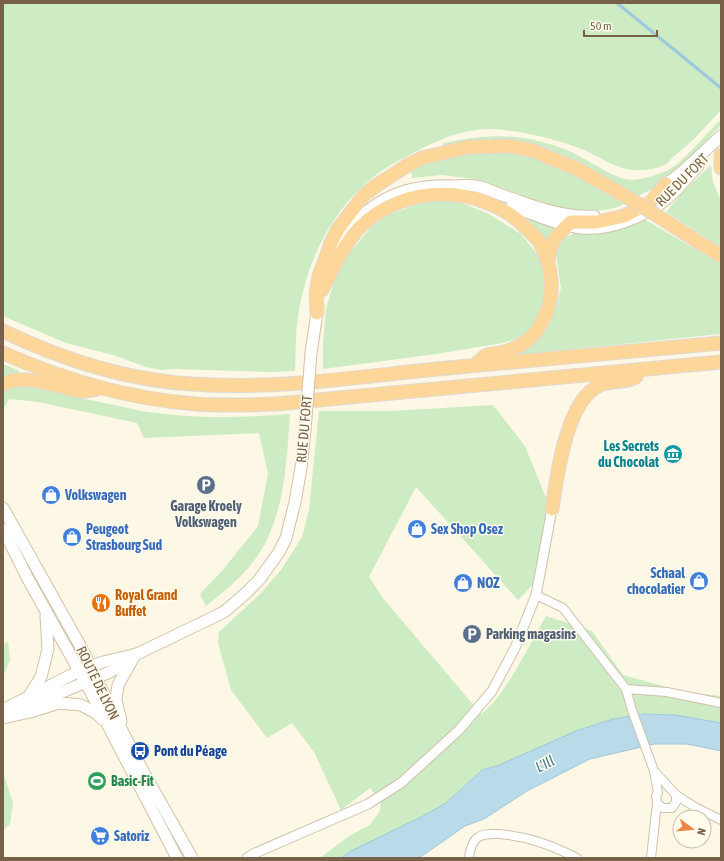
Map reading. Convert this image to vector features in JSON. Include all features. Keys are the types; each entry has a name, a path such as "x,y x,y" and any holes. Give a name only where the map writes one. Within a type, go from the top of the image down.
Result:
{"highway":[{"path":"317,313 316,294 319,276 331,243 338,228 368,192 377,184 422,158 468,147 508,146 531,150 577,168 627,197 721,256"},
{"path":"721,155 721,168"},
{"path":"475,366 485,356 511,350 534,333 544,320 552,294 552,284 548,262 549,249 556,236 567,225 571,222 597,222 624,216 651,202 666,184"},
{"path":"322,290 342,252 359,228 380,212 400,202 425,195 444,194 474,198 500,208 518,220 538,241 548,262"},
{"path":"3,331 56,354 110,370 144,378 191,384 264,385 721,343"},
{"path":"3,353 48,372 103,388 159,400 197,404 235,405 262,404 721,362"},
{"path":"552,509 564,444 578,407 587,394 600,385 614,381 633,379 652,369"},
{"path":"3,385 13,380 24,380 81,391 103,388"}],"main road":[{"name":"RUE DU FORT","path":"3,718 110,672 134,658 224,612 259,580 279,552 286,538 295,502 301,468 311,353 322,290 331,259 343,238 362,214 378,202 402,192 432,185 476,186 546,209 587,217 608,216 646,200 721,136"},
{"name":"RUE DU FORT","path":"432,185 475,192 549,220 576,228 604,227 630,220 653,209 670,197 721,139"},
{"name":"ROUTE DE LYON","path":"3,508 91,667 91,681 107,724 177,858"},
{"name":"ROUTE DE LYON","path":"3,529 79,671 91,681 130,746 192,858"},
{"path":"29,697 41,677 48,650 46,610"},
{"name":"RUE DU FORT","path":"3,710 79,671 103,662 134,658"},
{"path":"130,746 116,700 118,685 134,658"},
{"path":"3,718 59,703 81,705 96,713 107,724"}],"street":[{"path":"247,858 252,854 368,804 401,783 459,730 492,691 515,648 536,595 552,509"},
{"path":"536,595 563,608 626,689 654,771 658,793 656,800 655,827 651,858"},
{"path":"626,689 667,692 721,703"},
{"path":"654,771 676,795 695,807 721,820"},
{"path":"658,793 661,790 669,789"},
{"path":"655,827 677,798 676,795"},
{"path":"657,803 663,808 685,805 695,807"},
{"path":"469,857 472,844 476,838 481,835 495,834 528,838 551,845 577,858"}],"green space":[{"path":"3,3 721,3 721,110 693,140 668,162 659,167 647,170 632,170 618,167 569,144 515,131 493,129 472,130 432,144 394,163 370,179 351,197 329,228 312,262 301,299 296,330 295,371 161,370 146,367 113,355 66,343 3,316"},
{"path":"721,119 721,125 682,166 653,189 638,196 581,164 545,148 520,142 507,141 482,141 444,146 443,144 470,138 495,136 508,136 533,140 565,149 611,174 633,180 654,175 673,167 687,155"},
{"path":"515,151 580,174 625,203 618,207 605,210 580,213 559,208 474,179 442,175 412,178 411,170 436,160 475,153"},
{"path":"711,165 713,182 721,201 721,247 666,212 686,189"},
{"path":"457,201 489,214 521,234 540,258 545,279 544,297 539,315 530,329 519,338 503,343 436,354 323,369 323,344 326,309 336,274 351,251 372,226 388,215 423,202"},
{"path":"519,214 559,227 552,231 545,245"},
{"path":"644,219 721,264 721,334 515,355 539,339 549,326 561,288 556,254 562,240 576,232"},
{"path":"3,364 20,371 3,380"},
{"path":"20,385 161,414 216,417 290,414 282,495 270,533 261,551 234,583 206,606 200,594 222,571 258,526 268,474 259,433 144,438 137,423 38,402 9,399 3,410 3,393 8,389"},
{"path":"493,405 525,446 553,515 541,576 518,600 416,487 369,577 383,598 481,714 490,707 508,683 546,616 592,631 623,675 685,692 721,696 721,723 676,715 644,714 623,717 497,766 482,770 446,803 423,816 351,851 341,858 320,858 349,836 370,825 380,811 381,801 370,788 341,810 314,752 292,723 267,738 231,690 218,643 219,632 260,594 281,570 302,537 309,510 319,411 391,411"},
{"path":"8,641 10,660 3,677 3,645"},
{"path":"3,772 13,803 10,824 3,831"}],"water":[{"name":"L'Ill","path":"644,714 676,715 721,723 721,751 687,744 654,744 590,759 527,791 484,819 465,826 419,858 341,858 351,851 423,816 446,803 482,770 497,766 576,731 613,719"}],"waterway":[{"path":"617,3 721,88"}],"place":[{"name":"Les Secrets du Chocolat","path":"673,454"},
{"name":"Garage Kroely Volkswagen","path":"206,485"},
{"name":"Volkswagen","path":"51,495"},
{"name":"Sex Shop Osez","path":"417,529"},
{"name":"Peugeot Strasbourg Sud","path":"72,537"},
{"name":"Schaal chocolatier","path":"699,581"},
{"name":"NOZ","path":"463,583"},
{"name":"Royal Grand Buffet","path":"101,603"},
{"name":"Parking magasins","path":"472,634"},
{"name":"Pont du Péage","path":"140,751"},
{"name":"Basic-Fit","path":"97,781"},
{"name":"Satoriz","path":"100,836"}]}
